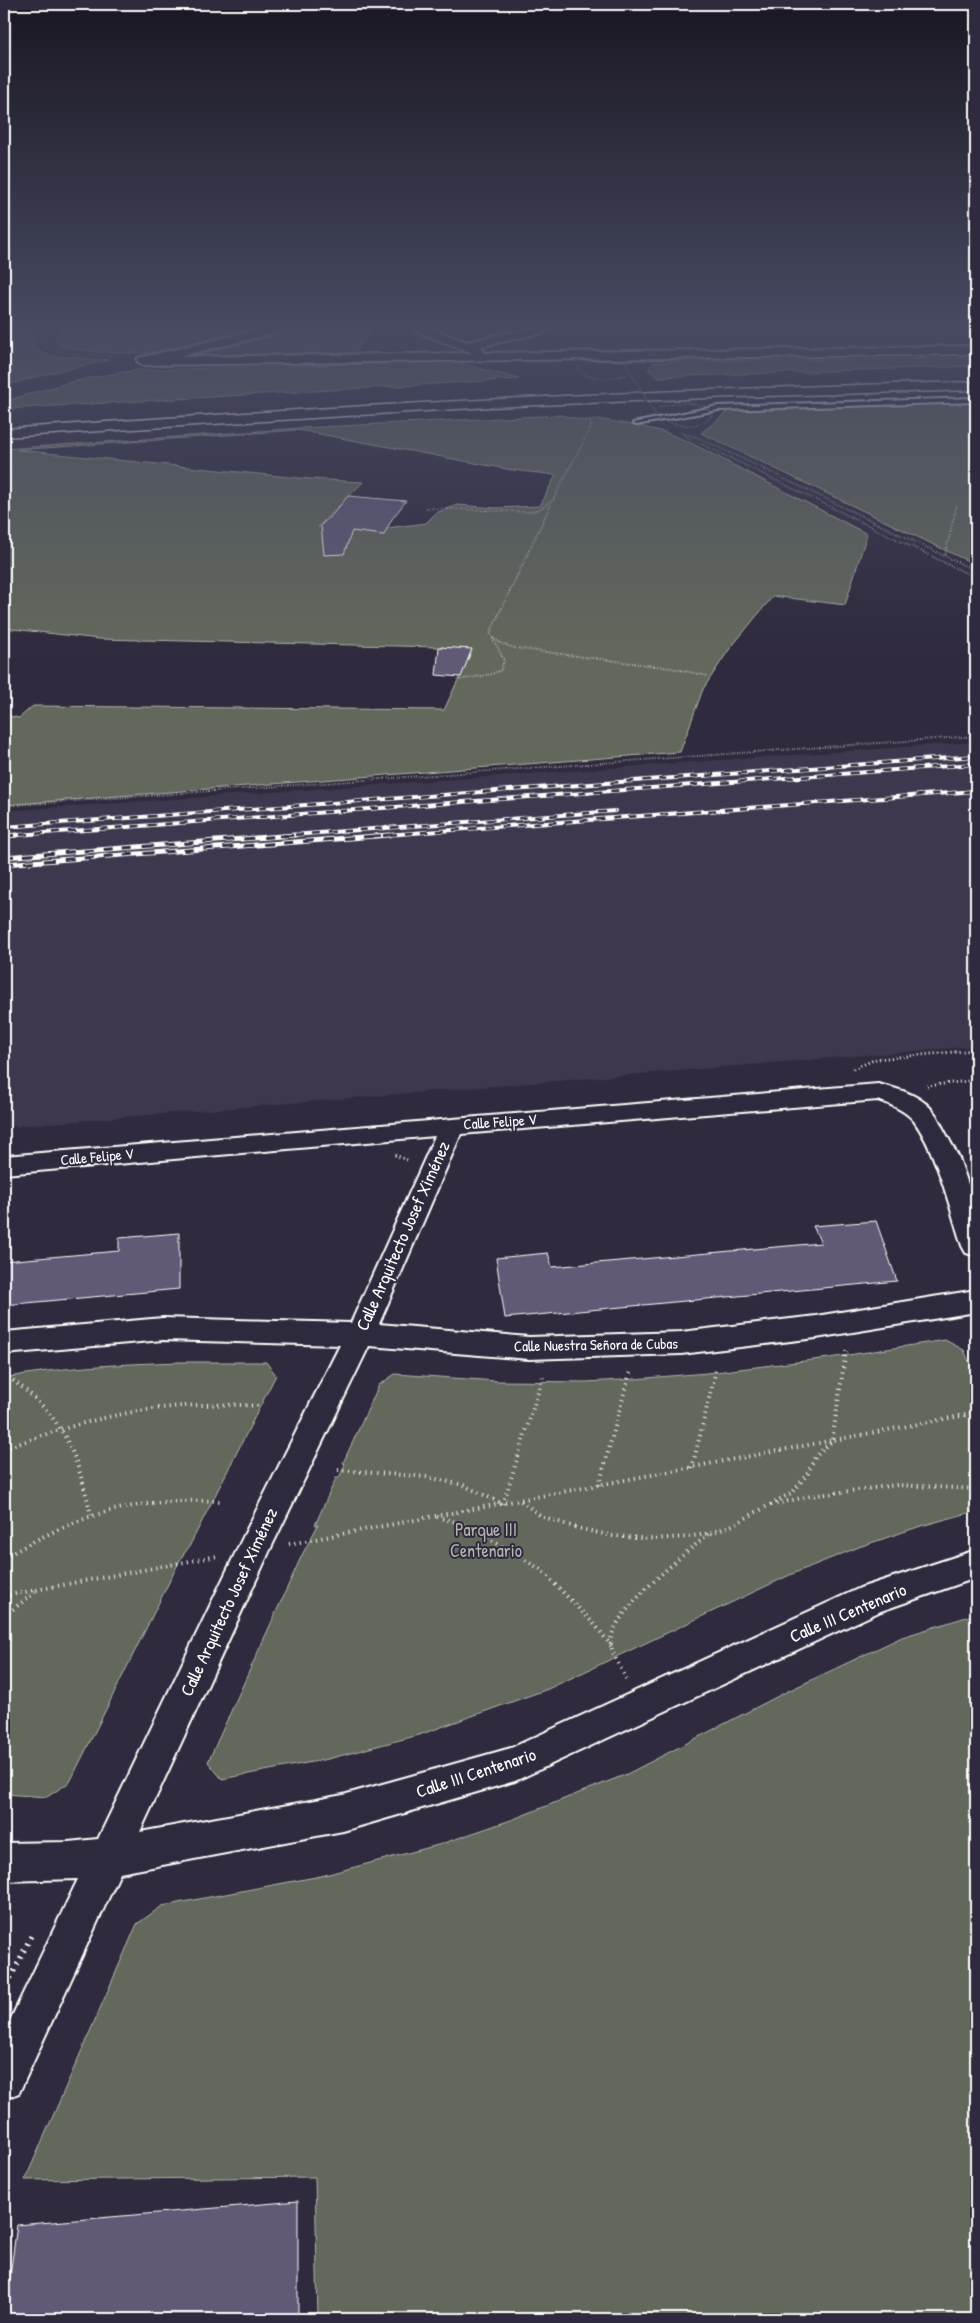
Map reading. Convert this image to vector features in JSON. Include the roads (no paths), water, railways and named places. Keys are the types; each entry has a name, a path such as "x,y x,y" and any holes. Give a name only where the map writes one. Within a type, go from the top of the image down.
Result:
{"street":[{"name":"Calle Felipe V","path":"4,1165 452,1126 878,1092 900,1098 923,1115 946,1158 976,1246"},
{"name":"Calle Arquitecto Josef Ximénez","path":"4,2078 255,1547 360,1334 452,1126"},
{"name":"Calle Nuestra Señora de Cubas","path":"4,1343 164,1329 360,1334 529,1348 681,1343 816,1327 976,1301"},
{"name":"Calle III Centenario","path":"4,1862 68,1861 110,1856 343,1813 515,1764 872,1599 976,1564"}],"railway":[{"path":"4,827 976,756"},
{"path":"17,835 4,836 976,764"},
{"path":"373,836 976,791"},
{"path":"279,836 615,811"},
{"path":"4,857 295,835"},
{"path":"4,864 389,835"}],"park label":[{"name":"Parque III Centenario","path":"486,1540"}]}
